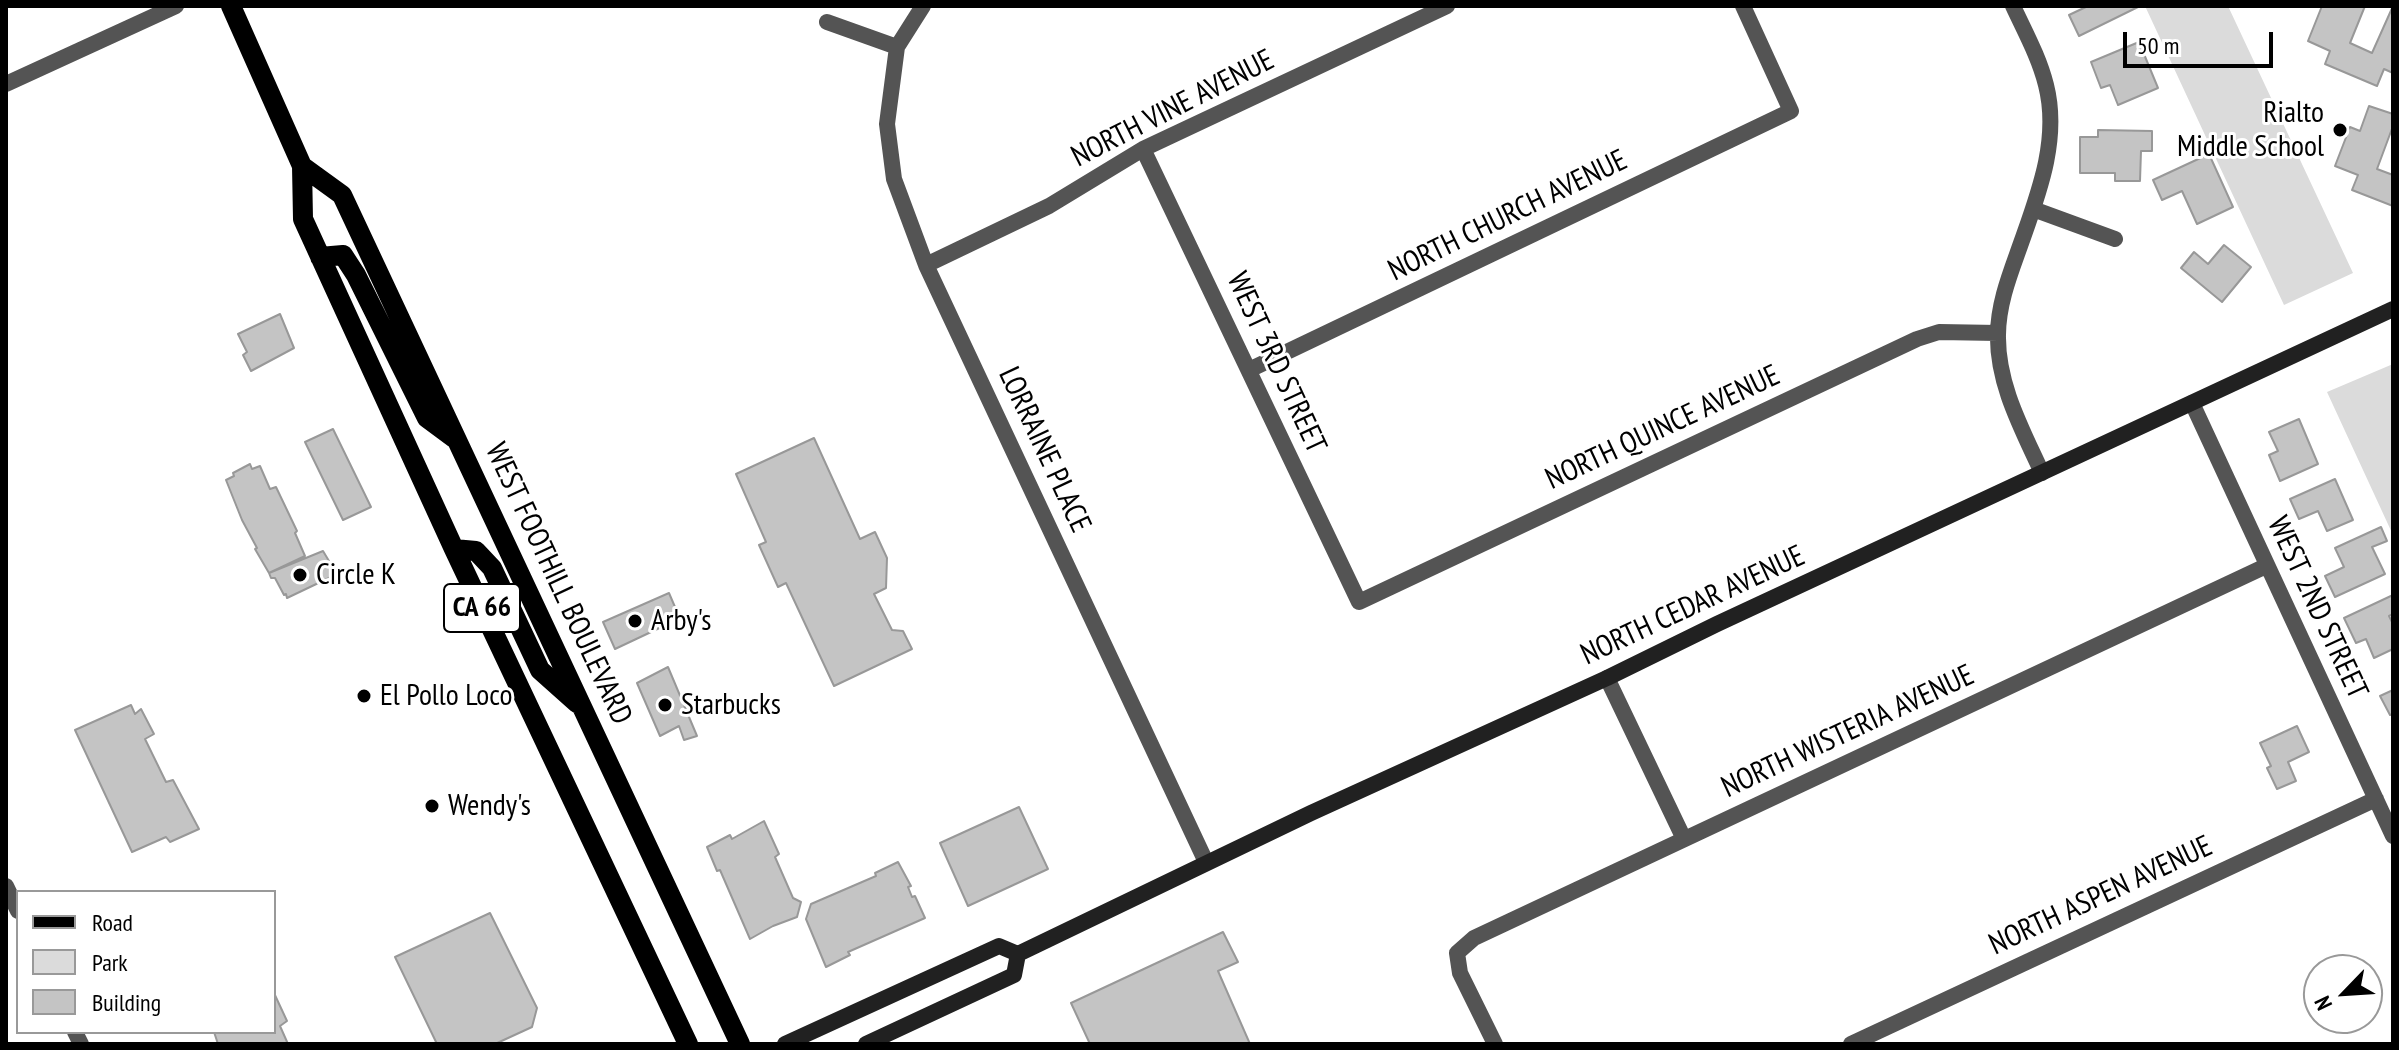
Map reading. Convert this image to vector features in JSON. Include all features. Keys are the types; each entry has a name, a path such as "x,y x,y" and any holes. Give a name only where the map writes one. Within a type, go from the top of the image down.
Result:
{"main road":[{"path":"231,6 302,166"},
{"name":"CA 66","path":"302,166 303,219 454,549 688,1044"},
{"name":"WEST FOOTHILL BOULEVARD","path":"302,166 342,195 740,1044"},
{"path":"320,257 343,255 427,418 457,441"},
{"name":"NORTH CEDAR AVENUE","path":"785,1044 999,946 1018,954 1206,862 1607,678 2393,309"},
{"path":"454,549 476,551 492,568 540,670 583,708"},
{"name":"NORTH CEDAR AVENUE","path":"866,1044 1014,975 1018,954"}],"street":[{"path":"6,84 176,6"},
{"path":"827,22 897,47 923,6"},
{"name":"NORTH VINE AVENUE","path":"926,265 1049,206 1143,149 1447,6"},
{"name":"NORTH CHURCH AVENUE","path":"1249,370 1791,111 1743,6"},
{"path":"2013,6 2037,58 2051,113 2046,165 2004,291 1998,333 2000,366 2008,397 2042,473"},
{"name":"LORRAINE PLACE","path":"897,47 887,124 894,179 926,265 1206,862"},
{"name":"WEST 3RD STREET","path":"1143,149 1359,602"},
{"path":"2033,209 2115,239"},
{"name":"NORTH QUINCE AVENUE","path":"1359,602 1917,339 1939,332 1998,333"},
{"name":"WEST 2ND STREET","path":"2192,403 2393,836"},
{"name":"NORTH WISTERIA AVENUE","path":"1495,1044 1460,973 1457,953 1474,938 2266,566"},
{"path":"1607,678 1684,839"},
{"name":"NORTH ASPEN AVENUE","path":"1851,1044 2376,799"}],"green space":[{"path":"2145,6 2228,6 2353,273 2284,305"},
{"path":"2393,364 2393,535 2327,392"}],"building":[{"path":"2088,6 2140,6 2079,36 2069,15"},
{"path":"2322,6 2365,6 2350,43 2372,53 2393,6 2393,73 2384,69 2377,86 2325,64 2330,51 2308,41"},
{"path":"2139,42 2158,88 2118,105 2110,85 2101,88 2091,62"},
{"path":"2369,106 2393,114 2393,126 2377,169 2393,175 2393,206 2352,190 2358,175 2335,166 2350,127 2360,131"},
{"path":"2098,130 2152,131 2152,151 2141,151 2140,181 2115,181 2115,173 2080,173 2080,137 2098,137"},
{"path":"2209,154 2233,207 2197,224 2182,191 2162,200 2153,180"},
{"path":"2224,245 2251,267 2222,302 2181,268 2194,252 2208,264"},
{"path":"280,314 294,348 251,371 243,355 247,352 238,334"},
{"path":"2299,419 2318,464 2280,481 2269,455 2278,451 2269,432"},
{"path":"333,429 371,507 343,520 305,442"},
{"path":"814,438 860,539 875,532 887,558 886,588 874,594 892,630 903,631 912,649 834,686 786,583 778,587 759,545 766,542 736,474"},
{"name":"Circle K","path":"250,464 252,469 260,466 270,489 276,487 305,556 269,573 255,549 226,480"},
{"path":"2335,479 2353,520 2327,531 2318,511 2299,519 2290,499"},
{"path":"2381,527 2387,541 2372,547 2385,574 2335,597 2325,576 2344,567 2335,548"},
{"name":"Circle K","path":"323,551 332,566 331,577 287,598 269,573"},
{"name":"Arby's","path":"669,593 678,614 665,620 668,624 615,649 603,622"},
{"path":"2393,595 2393,614 2389,616 2393,624 2393,649 2374,658 2366,639 2356,643 2344,618"},
{"name":"Starbucks","path":"668,667 697,736 684,740 679,726 660,736 637,683"},
{"path":"2393,690 2393,714 2390,715 2380,696"},
{"path":"131,705 135,714 141,709 154,734 145,739 166,782 173,780 199,829 170,842 166,837 132,852 75,730"},
{"path":"2297,726 2309,752 2288,762 2296,781 2277,789 2260,743"},
{"path":"1019,807 1048,869 968,906 940,843"},
{"path":"764,821 779,854 775,857 793,898 801,902 797,917 750,939 707,847 730,835 732,839"},
{"path":"898,862 911,886 908,887 912,897 915,896 925,918 848,952 850,955 826,967 806,919 811,904 876,876 875,873"},
{"path":"490,913 537,1008 532,1027 495,1044 437,1044 395,957"},
{"path":"1223,932 1238,962 1218,971 1250,1044 1090,1044 1071,1003"},
{"path":"276,997 287,1021 280,1026 288,1044 218,1044 215,1034 276,1034"}],"place":[{"name":"Rialto Middle School","path":"2340,130"},
{"name":"Circle K","path":"300,575"},
{"name":"Arby's","path":"635,621"},
{"name":"El Pollo Loco","path":"364,696"},
{"name":"Starbucks","path":"665,705"},
{"name":"Wendy's","path":"432,806"}]}
